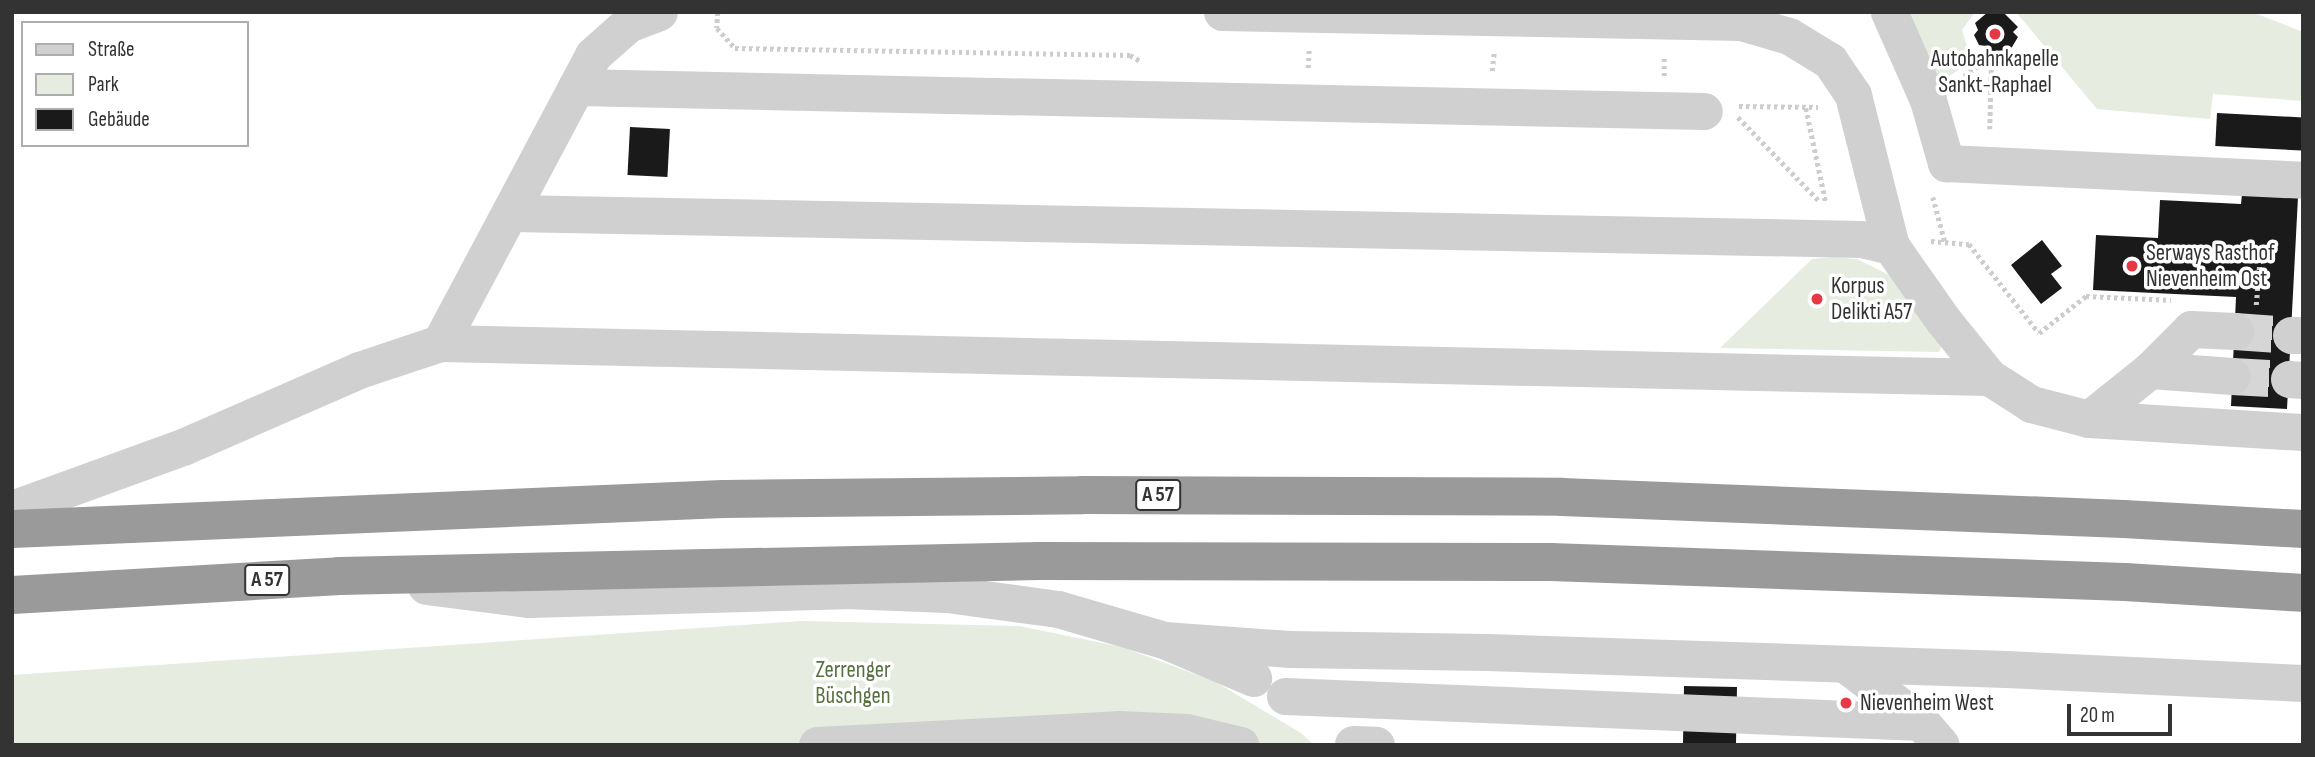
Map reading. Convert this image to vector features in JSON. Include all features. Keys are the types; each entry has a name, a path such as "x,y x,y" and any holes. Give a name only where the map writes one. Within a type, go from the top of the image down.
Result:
{"highway":[{"name":"A 57","path":"12,529 723,499 1097,495 1562,497 2303,529"},
{"name":"A 57","path":"12,595 338,576 1039,561 1550,562 2126,582 2303,593"}],"lane":[{"path":"440,343 593,55 628,24 659,12"},
{"path":"1222,12 1685,17 1741,22 1789,36 1830,61 1853,95 1889,238 1943,320 1989,377 2031,404 2089,419 2303,432"},
{"path":"1889,12 1928,100 1946,163 2303,180"},
{"path":"576,87 1720,113"},
{"path":"510,213 1889,238"},
{"path":"2089,419 2150,370 2191,329 2239,318"},
{"path":"12,509 185,446 359,370 440,343 1989,377"},
{"path":"2150,370 2232,376"},
{"path":"338,576 529,598 845,590 947,594 1058,609 1164,640 1253,678"},
{"path":"1164,640 1290,649 1486,652 1845,664 2303,683"},
{"path":"1845,664 1931,733"},
{"path":"1285,696 1931,733"},
{"path":"817,745 1118,729 1186,732 1240,745"}],"path":[{"path":"718,12 717,28 735,48 1130,55 1147,66"},
{"path":"1308,76 1309,14"},
{"path":"1928,100 1992,56 1988,164"},
{"path":"1651,80 1664,80"},
{"path":"1720,113 1827,209 1806,108"},
{"path":"1889,238 1969,244 2039,333 2086,296 2178,301"},
{"path":"2239,318 2256,305 2261,246"}],"green space":[{"path":"1904,12 1975,12 1962,30 1971,60 1938,85"},
{"path":"2016,12 2252,12 2303,32 2303,101 2213,94 2210,119 2097,109"},
{"path":"1812,259 1857,259 1893,277 1944,341 1939,352 1720,348"},
{"name":"Zerrenger Büschgen","path":"801,621 1019,626 1122,647 1214,681 1301,733 1314,745 12,745 12,675"}],"building":[{"name":"Autobahnkapelle Sankt-Raphael","path":"1988,12 2003,12 2018,27 2013,32 2018,37 2012,47 2002,55 1990,55 1986,46 1979,45 1974,35 1978,30 1975,23"},
{"path":"2217,113 2303,118 2301,150 2215,146"},
{"path":"630,127 670,129 667,177 627,175"},
{"path":"2242,194 2298,197 2287,409 2231,406 2236,297 2093,290 2096,235 2158,238 2160,200 2241,204"},
{"path":"2042,240 2062,266 2051,274 2062,288 2041,304 2011,265"},
{"path":"1684,686 1737,687 1736,745 1683,745"}],"tunnel":[{"path":"2235,331 2291,335"},
{"path":"2232,376 2289,379"}],"place":[{"name":"Autobahnkapelle Sankt-Raphael","path":"1995,34"},
{"name":"Serways Rasthof Nievenheim Ost","path":"2132,266"},
{"name":"Korpus Delikti A57","path":"1817,299"},
{"name":"Nievenheim West","path":"1846,703"}]}
